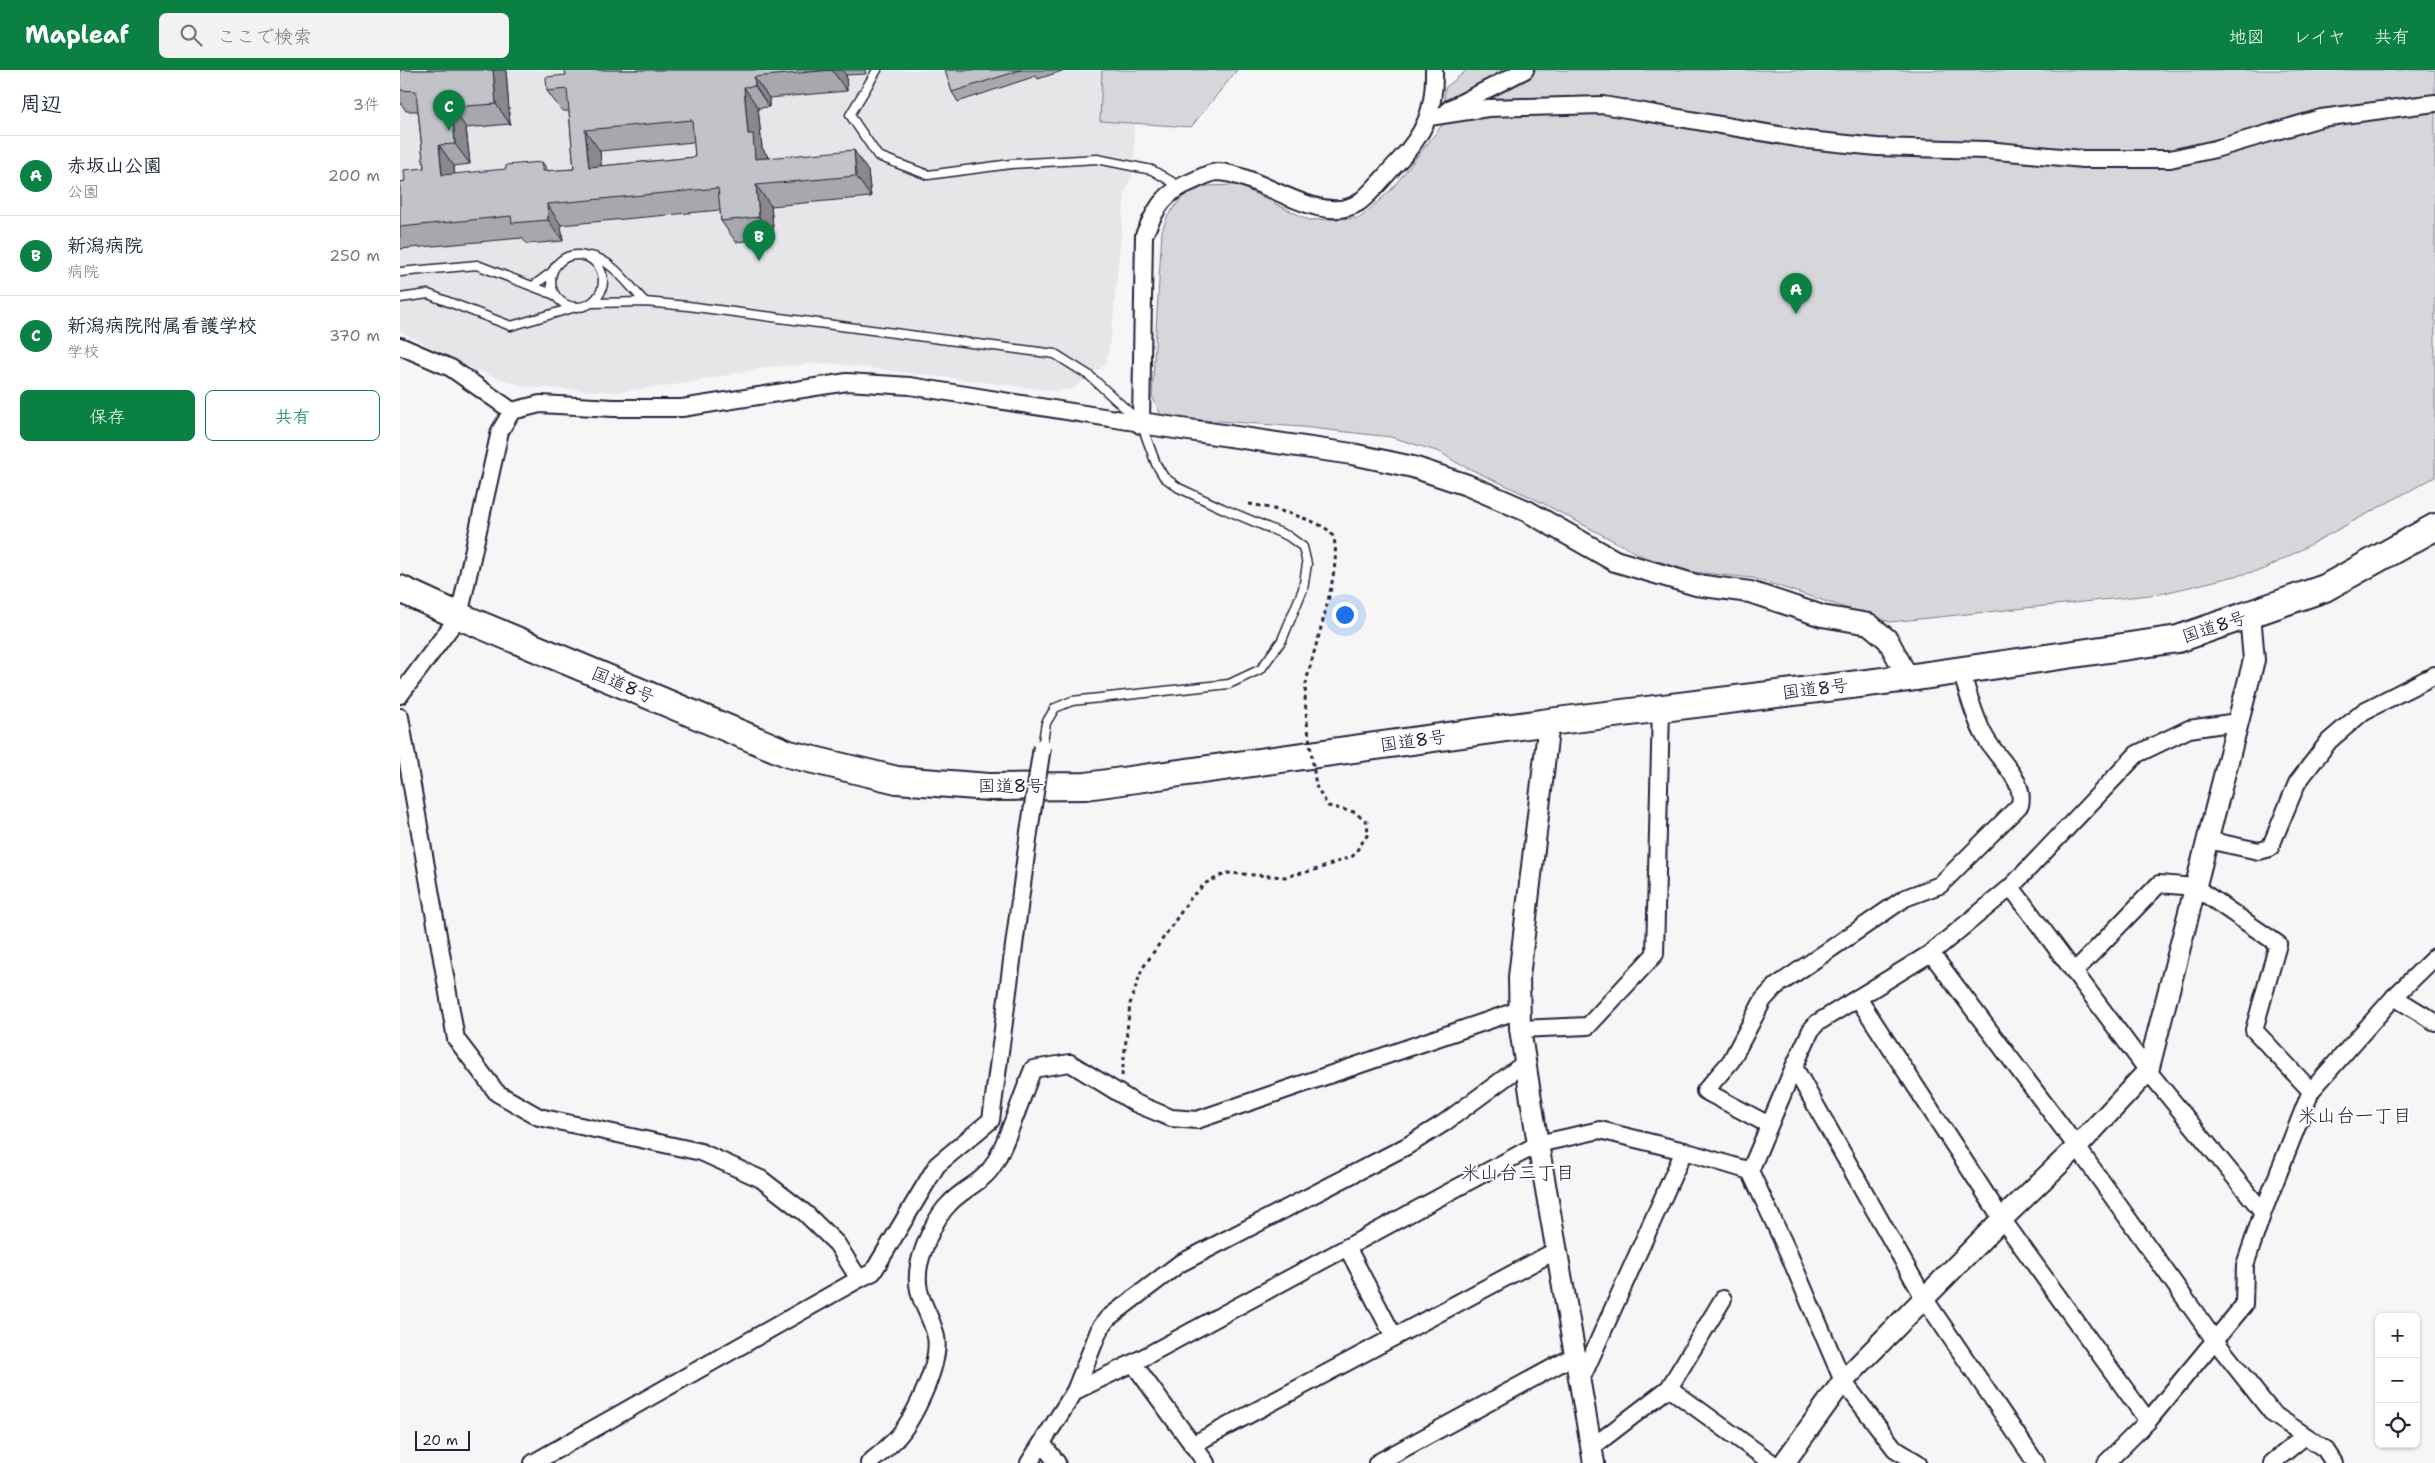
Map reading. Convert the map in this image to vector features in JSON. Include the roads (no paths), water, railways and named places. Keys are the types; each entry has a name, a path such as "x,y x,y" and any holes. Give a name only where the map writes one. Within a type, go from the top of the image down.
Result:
{"highway":[{"name":"国道8号","path":"400,589 459,616 789,754 897,780 989,787 1086,786 1549,722 1908,678 2178,639 2250,616 2326,588 2435,527"}],"street":[{"path":"1141,423 1144,235 1156,207 1179,186 1217,172 1243,178 1311,205 1335,210 1358,203 1417,141 1429,117 1434,70"},
{"path":"1429,117 1466,102 1524,70"},
{"path":"1429,117 1488,108 1603,105 1808,140 1867,146 1986,150 2083,159 2170,159 2215,149 2321,118 2435,103"},
{"path":"400,346 451,368 512,411"},
{"path":"400,695 459,616 500,431 512,411 540,404 613,408 682,408 846,382 910,386 1352,454 1413,467 1468,485 1527,511 1615,561 1696,585 1750,592 1822,616 1869,624 1888,640 1908,678"},
{"path":"1784,1463 1843,1381 2002,1219 2077,1147 2148,1071 2254,660 2250,616"},
{"path":"1769,1125 1705,1092 1731,1061 1763,1000 1775,987 1905,898 1940,885 2020,805 2022,794 2018,783 1984,735 1960,669"},
{"path":"2207,840 2259,852 2270,848 2297,783 2329,742 2364,711 2435,675"},
{"path":"869,1463 896,1439 921,1398 934,1365 936,1336 921,1302 917,1283 920,1263 937,1219 949,1203 979,1180 994,1165 1033,1069 1070,1063 1135,1103 1171,1118 1197,1120 1520,1019 1588,1026 1655,954 1660,708"},
{"path":"400,717 456,1039 497,1093 539,1117 701,1152 761,1179 805,1212 837,1244 859,1279"},
{"path":"1549,722 1519,977 1520,1019 1538,1144 1593,1455"},
{"path":"1918,1463 1895,1449 1843,1381 1787,1250 1750,1171 1794,1066 1811,1030 1817,1023 1931,954 2012,887 2137,754 2189,729 2238,722"},
{"path":"533,1463 873,1272 936,1165 991,1120 1042,747"},
{"path":"2074,972 2158,884 2195,887 2278,944 2254,1030 2312,1090"},
{"path":"2012,887 2148,1071 2263,1212"},
{"path":"1931,954 2077,1147 2216,1342 2273,1414 2325,1450 2334,1463"},
{"path":"2106,1463 2148,1421 2216,1342 2244,1305 2245,1265 2263,1212 2312,1090 2394,997 2435,957"},
{"path":"2394,997 2435,1022"},
{"path":"1858,998 2002,1219 2148,1421"},
{"path":"1029,1463 1076,1391 1100,1328 1108,1318 1180,1264 1407,1146 1444,1123 1525,1063"},
{"path":"1794,1066 1924,1298 2036,1463"},
{"path":"1076,1391 1132,1363 1538,1144 1600,1130 1684,1151 1750,1171"},
{"path":"1580,1382 1684,1151"},
{"path":"1347,1247 1394,1337"},
{"path":"1192,1446 1558,1250"},
{"path":"1593,1455 1669,1388 1723,1299"},
{"path":"1377,1463 1576,1356"},
{"path":"1132,1363 1206,1463"},
{"path":"1669,1388 1772,1463"},
{"path":"2272,1463 2305,1436"},
{"path":"1042,1443 1057,1463"}],"lane":[{"path":"877,70 850,115 878,156 928,175 1010,164 1097,159 1152,170 1179,186"},
{"path":"533,286 552,272 563,259 578,254 599,258 608,263 645,302"},
{"path":"587,256 600,266 604,282 598,297 592,303"},
{"path":"400,272 477,265 555,295 568,306 576,307"},
{"path":"552,272 552,288 555,295"},
{"path":"400,298 428,294 511,326 592,303 645,302 688,306 1055,354 1090,376 1141,423 1156,464 1164,477 1179,488 1288,536 1303,547 1307,564 1304,589 1282,640 1261,669 1229,684 1072,701 1055,708 1046,723 1042,747"}],"place":[{"name":"新潟病院附属看護学校","path":"449,131"},
{"name":"新潟病院","path":"759,261"},
{"name":"赤坂山公園","path":"1796,314"}],"district":[{"name":"米山台一丁目","path":"2355,1115"},
{"name":"米山台三丁目","path":"1518,1172"}]}
